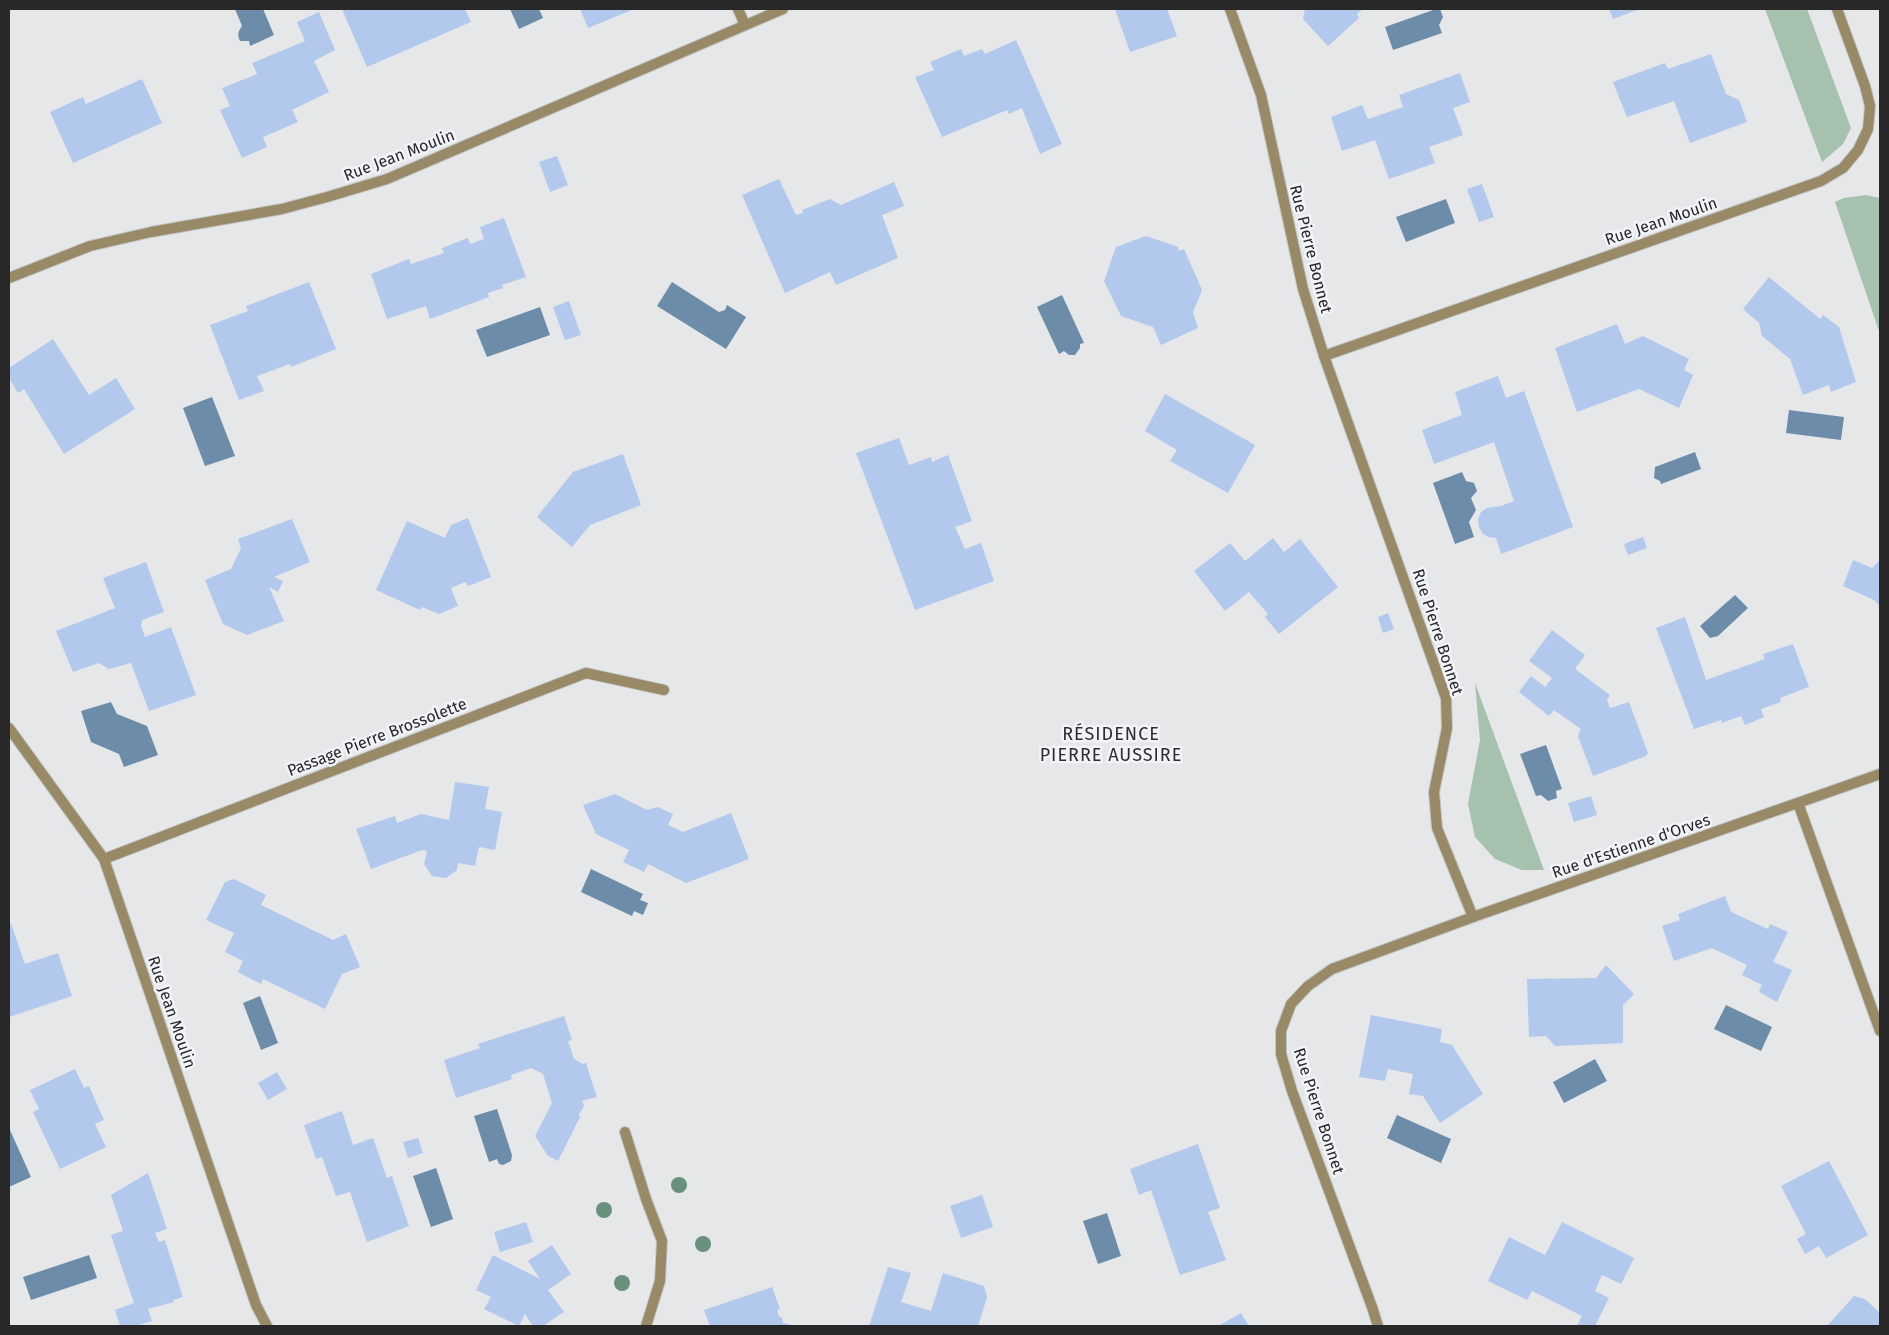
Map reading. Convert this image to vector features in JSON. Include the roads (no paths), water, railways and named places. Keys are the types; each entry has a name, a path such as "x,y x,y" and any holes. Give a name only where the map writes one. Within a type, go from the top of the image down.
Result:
{"street":[{"path":"738,9 745,26"},
{"name":"Rue Jean Moulin","path":"9,278 90,246 151,232 282,209 387,179 783,9"},
{"name":"Rue Pierre Bonnet","path":"1230,9 1261,94 1303,289 1324,356 1446,698 1447,728 1434,792 1437,828 1473,917 1332,969 1308,986 1291,1004 1281,1031 1281,1054 1292,1091 1378,1326"},
{"name":"Rue Jean Moulin","path":"1324,356 1820,181 1843,168 1862,143 1868,129 1870,106 1865,86 1837,9"},
{"name":"Passage Pierre Brossolette","path":"104,859 586,673 664,690"},
{"name":"Rue Jean Moulin","path":"9,728 104,859 256,1305 266,1326"},
{"name":"Rue d'Estienne d'Orves","path":"1473,917 1880,774"},
{"path":"1798,803 1880,1031"},
{"path":"625,1132 646,1199 662,1241 660,1281 646,1326"}],"water":[{"path":"235,9 263,9 274,35 250,46 249,41 240,41 238,33 242,26"},
{"path":"510,9 539,9 543,18 519,29"},
{"path":"1440,9 1443,17 1439,25 1442,33 1393,50 1385,27"},
{"path":"1446,199 1455,223 1406,242 1396,217"},
{"path":"672,282 719,312 725,310 727,305 746,317 726,349 657,306"},
{"path":"1062,295 1084,343 1080,344 1080,348 1075,355 1069,355 1064,351 1059,354 1037,307"},
{"path":"540,307 550,335 487,357 476,330"},
{"path":"212,397 235,456 205,466 183,408"},
{"path":"1789,410 1844,417 1841,440 1786,433"},
{"path":"1695,452 1701,469 1661,484 1660,481 1654,478 1655,467"},
{"path":"1462,472 1466,481 1474,483 1477,491 1471,498 1476,510 1469,522 1474,537 1455,544 1433,483"},
{"path":"1735,595 1748,608 1718,636 1710,638 1700,626"},
{"path":"111,702 117,714 147,726 158,755 124,767 119,754 91,742 81,711"},
{"path":"1546,745 1562,789 1556,791 1557,798 1548,801 1541,795 1536,796 1520,754"},
{"path":"591,869 643,894 640,900 648,903 643,915 634,911 632,916 581,892"},
{"path":"260,996 278,1043 261,1050 243,1003"},
{"path":"1726,1005 1772,1027 1761,1051 1714,1029"},
{"path":"1595,1059 1607,1081 1564,1103 1553,1082"},
{"path":"497,1109 512,1155 511,1161 503,1165 499,1164 497,1159 489,1162 474,1116"},
{"path":"1397,1115 1451,1139 1441,1163 1387,1138"},
{"path":"9,1131 31,1177 9,1187"},
{"path":"436,1168 453,1219 431,1227 413,1176"},
{"path":"1107,1213 1121,1256 1098,1264 1083,1221"},
{"path":"89,1255 97,1278 31,1300 23,1277"}],"district":[{"name":"RÉSIDENCE PIERRE AUSSIRE","path":"1111,744"}]}
